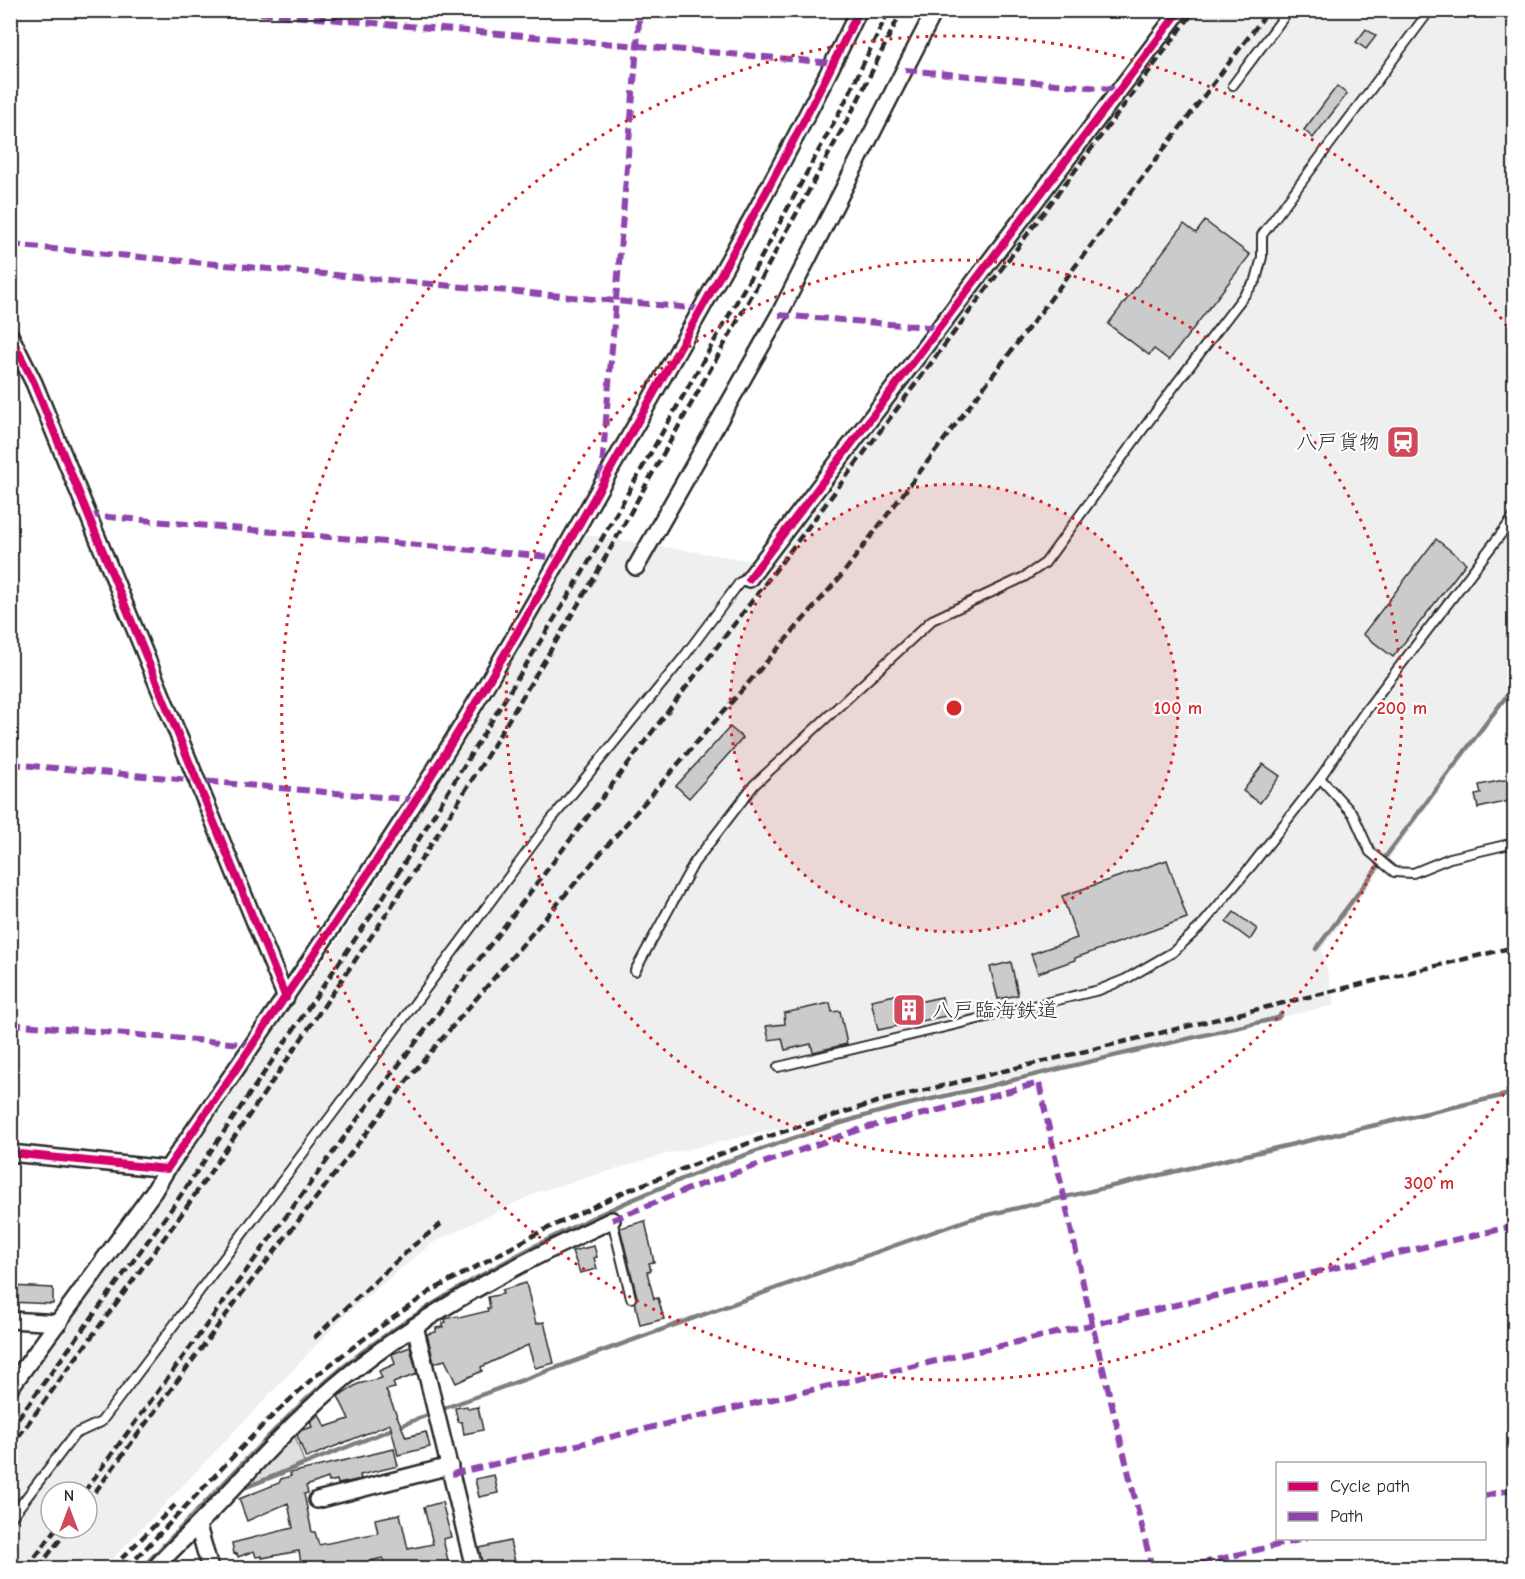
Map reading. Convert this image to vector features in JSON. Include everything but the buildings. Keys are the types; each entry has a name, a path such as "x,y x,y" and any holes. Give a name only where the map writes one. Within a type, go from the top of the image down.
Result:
{"street":[{"path":"10,1388 154,1191 286,998 416,800 561,558 702,309 834,63 859,10"},
{"path":"636,567 779,315 935,10"},
{"path":"749,579 1180,10"},
{"path":"10,335 34,383 286,998"},
{"path":"10,1153 167,1169"},
{"path":"155,1569 299,1418 347,1376 416,1326 490,1280 544,1251 612,1220"},
{"path":"10,1320 59,1323"},
{"path":"416,1326 474,1569"},
{"path":"317,1500 450,1466"},
{"path":"198,1526 210,1569"}],"lane":[{"path":"1233,86 1289,10"},
{"path":"635,971 694,863 754,785 932,621 1024,577 1045,563 1169,393 1256,280 1262,257 1262,235 1430,10"},
{"path":"778,1067 1099,990 1126,979 1173,952 1201,926 1252,865 1320,778 1364,713 1515,517"},
{"path":"10,1519 75,1434 101,1422 551,820 682,658 740,582 749,579"},
{"path":"1320,778 1353,814 1370,852 1394,872 1413,873 1450,858 1515,843"},
{"path":"612,1220 631,1298"}],"shaded area":[{"path":"1191,11 1514,11 1514,690 1322,949 1335,1005 666,1154 538,1192 434,1242 349,1311 104,1568 11,1568 11,1405 358,912 493,696 581,534 775,564"},
{"path":"294,1433 304,1462 244,1487"}],"waterway":[{"path":"1316,949 1514,686"},
{"path":"142,1568 274,1431 342,1368 380,1339 435,1303 552,1238 673,1183 735,1159 861,1117 1278,1018 1281,1014"},
{"path":"239,1490 445,1408 970,1219 1514,1093"},
{"path":"203,1505 214,1500"}],"railway":[{"path":"10,1429 172,1208 379,904 583,572 749,280 847,98 889,10"},
{"path":"10,1448 181,1215 388,912 482,764 594,578 758,284 856,104 902,10"},
{"path":"93,1480 359,1117 825,505 1195,10"},
{"path":"99,1487 243,1292 417,1068 841,576 1269,10"},
{"path":"127,1568 265,1423 314,1377 369,1335 431,1291 542,1231 626,1191 757,1140 880,1101 1514,947"},
{"path":"314,1338 414,1245 441,1224"},
{"path":"112,1568 175,1505"},
{"path":"27,1568 48,1540"},
{"path":"38,1568 60,1540"}],"marked path":[{"path":"10,18 11,10"},
{"path":"224,10 834,63"},
{"path":"601,480 640,10"},
{"path":"905,70 1121,90"},
{"path":"10,245 702,309"},
{"path":"779,315 940,328"},
{"path":"87,515 561,558"},
{"path":"10,764 415,800"},
{"path":"10,1024 253,1045"},
{"path":"612,1220 691,1188 864,1128 1039,1083 1092,1324 1152,1568"},
{"path":"452,1474 1514,1226"},
{"path":"1486,1496 1514,1489"},
{"path":"1182,1568 1299,1540"}],"cycle path":[{"path":"10,1153 167,1169 353,895 414,803 472,709 723,270 780,167 859,10"},
{"path":"749,579 1180,10"},
{"path":"10,335 34,383 286,998"}],"place":[{"name":"八戸貨物","path":"1403,442"},
{"name":"八戸臨海鉄道","path":"909,1010"}]}
